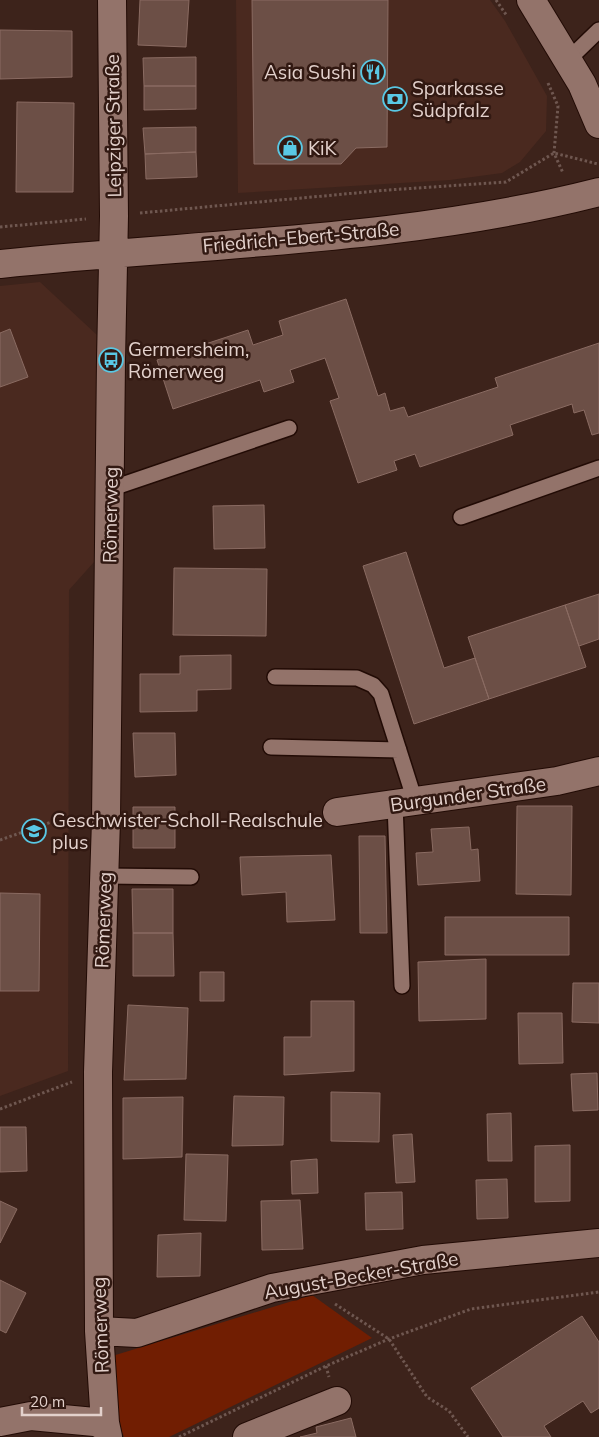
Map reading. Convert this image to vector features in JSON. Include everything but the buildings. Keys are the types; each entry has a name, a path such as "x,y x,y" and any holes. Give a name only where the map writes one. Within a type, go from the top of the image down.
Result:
{"street":[{"name":"Leipziger Straße","path":"112,0 113,253"},
{"path":"532,0 582,84 599,124"},
{"name":"Friedrich-Ebert-Straße","path":"0,264 352,234 433,224 535,207 587,195"},
{"name":"Römerweg","path":"106,1430 98,1332 98,1072 106,820 113,253"},
{"name":"Burgunder Straße","path":"337,812 557,781 599,771"},
{"name":"August-Becker-Straße","path":"98,1332 137,1333 272,1288 320,1278 424,1260 599,1243"},
{"path":"247,1437 337,1401"},
{"path":"0,1422 31,1416 106,1430"}],"lane":[{"path":"568,60 599,30"},
{"path":"110,489 289,428"},
{"path":"461,518 599,468"},
{"path":"275,677 357,678 373,685 381,694 399,750 405,803 402,986"},
{"path":"271,746 399,750"},
{"path":"104,876 191,877"}],"path":[{"path":"496,0 507,17"},
{"path":"547,82 558,106 554,153 587,195"},
{"path":"0,227 388,190 506,182 554,153 599,164"},
{"path":"0,840 60,819 106,820"},
{"path":"0,1109 98,1072"},
{"path":"320,1278 327,1299 389,1339 427,1397 449,1411 468,1437"},
{"path":"179,1437 326,1366 389,1339 472,1309 599,1292"}],"shaded area":[{"path":"236,0 490,0 505,21 547,96 546,131 520,162 502,173 450,180 238,193"},
{"name":"Geschwister-Scholl-Realschule plus","path":"40,282 97,335 94,562 69,590 68,1071 0,1096 0,286"},
{"path":"312,1295 372,1338 169,1437 124,1437 120,1427 109,1357"}],"place":[{"name":"Asia Sushi","path":"373,72"},
{"name":"Sparkasse Südpfalz","path":"395,99"},
{"name":"KiK","path":"290,148"},
{"name":"Germersheim, Römerweg","path":"111,360"},
{"name":"Geschwister-Scholl-Realschule plus","path":"34,831"}]}
